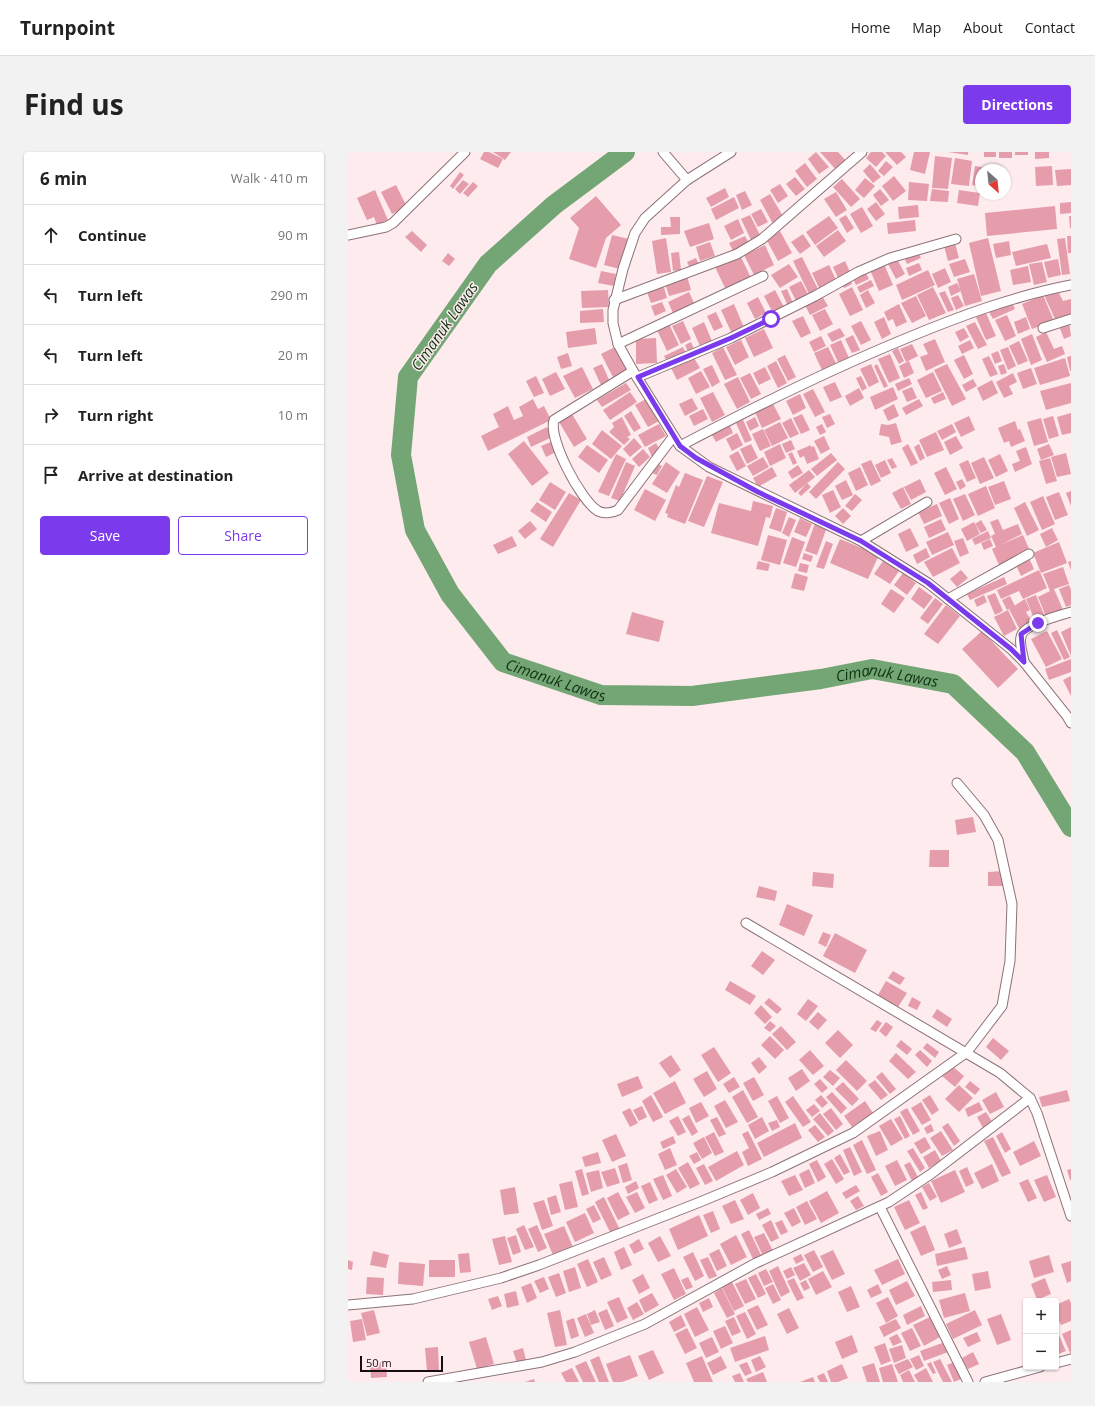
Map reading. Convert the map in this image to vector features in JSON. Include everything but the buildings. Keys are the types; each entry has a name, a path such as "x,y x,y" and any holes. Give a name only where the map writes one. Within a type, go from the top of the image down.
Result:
{"street":[{"path":"348,235 386,227 393,224 465,152"},
{"path":"663,152 687,180"},
{"path":"731,152 687,180 645,218 635,234 614,300 613,323 618,344 680,446 709,467 861,541 928,583 1011,649 1024,662 1071,723"},
{"path":"614,300 737,254 751,246 762,239 862,152"},
{"path":"674,437 618,510 611,514 598,511 585,500 565,464 552,425 554,420 636,374 744,331 815,296 864,269 917,249 956,239"},
{"path":"618,344 763,276"},
{"path":"680,446 753,407 890,345 988,306 1071,284"},
{"path":"1043,328 1071,319"},
{"path":"861,541 927,502"},
{"path":"948,599 1029,554"},
{"path":"1024,662 1020,637 1023,632 1044,620 1071,612"},
{"path":"348,1305 413,1299 501,1278 546,1262 772,1172 853,1133 966,1052 1002,1006 1010,961 1012,904 998,840 984,815 957,783"},
{"path":"746,923 966,1052 1006,1077 1030,1098 1037,1113 1071,1216"},
{"path":"428,1382 542,1362 609,1340 677,1307 771,1256 880,1207 931,1174 1030,1098"},
{"path":"880,1207 968,1382"},
{"path":"1059,1362 1071,1359"},
{"path":"984,1382 1029,1370"}],"waterway":[{"name":"Cimanuk Lawas","path":"625,152 554,205 488,264 408,377 401,455 415,530 450,594 503,662 601,695 692,696 821,679 872,669 953,684 1025,752 1071,827"}],"route":[{"path":"771,319 731,338 638,377 680,446 709,467 861,541 928,583 1011,649 1024,662 1020,637 1021,634 1038,623"}]}
